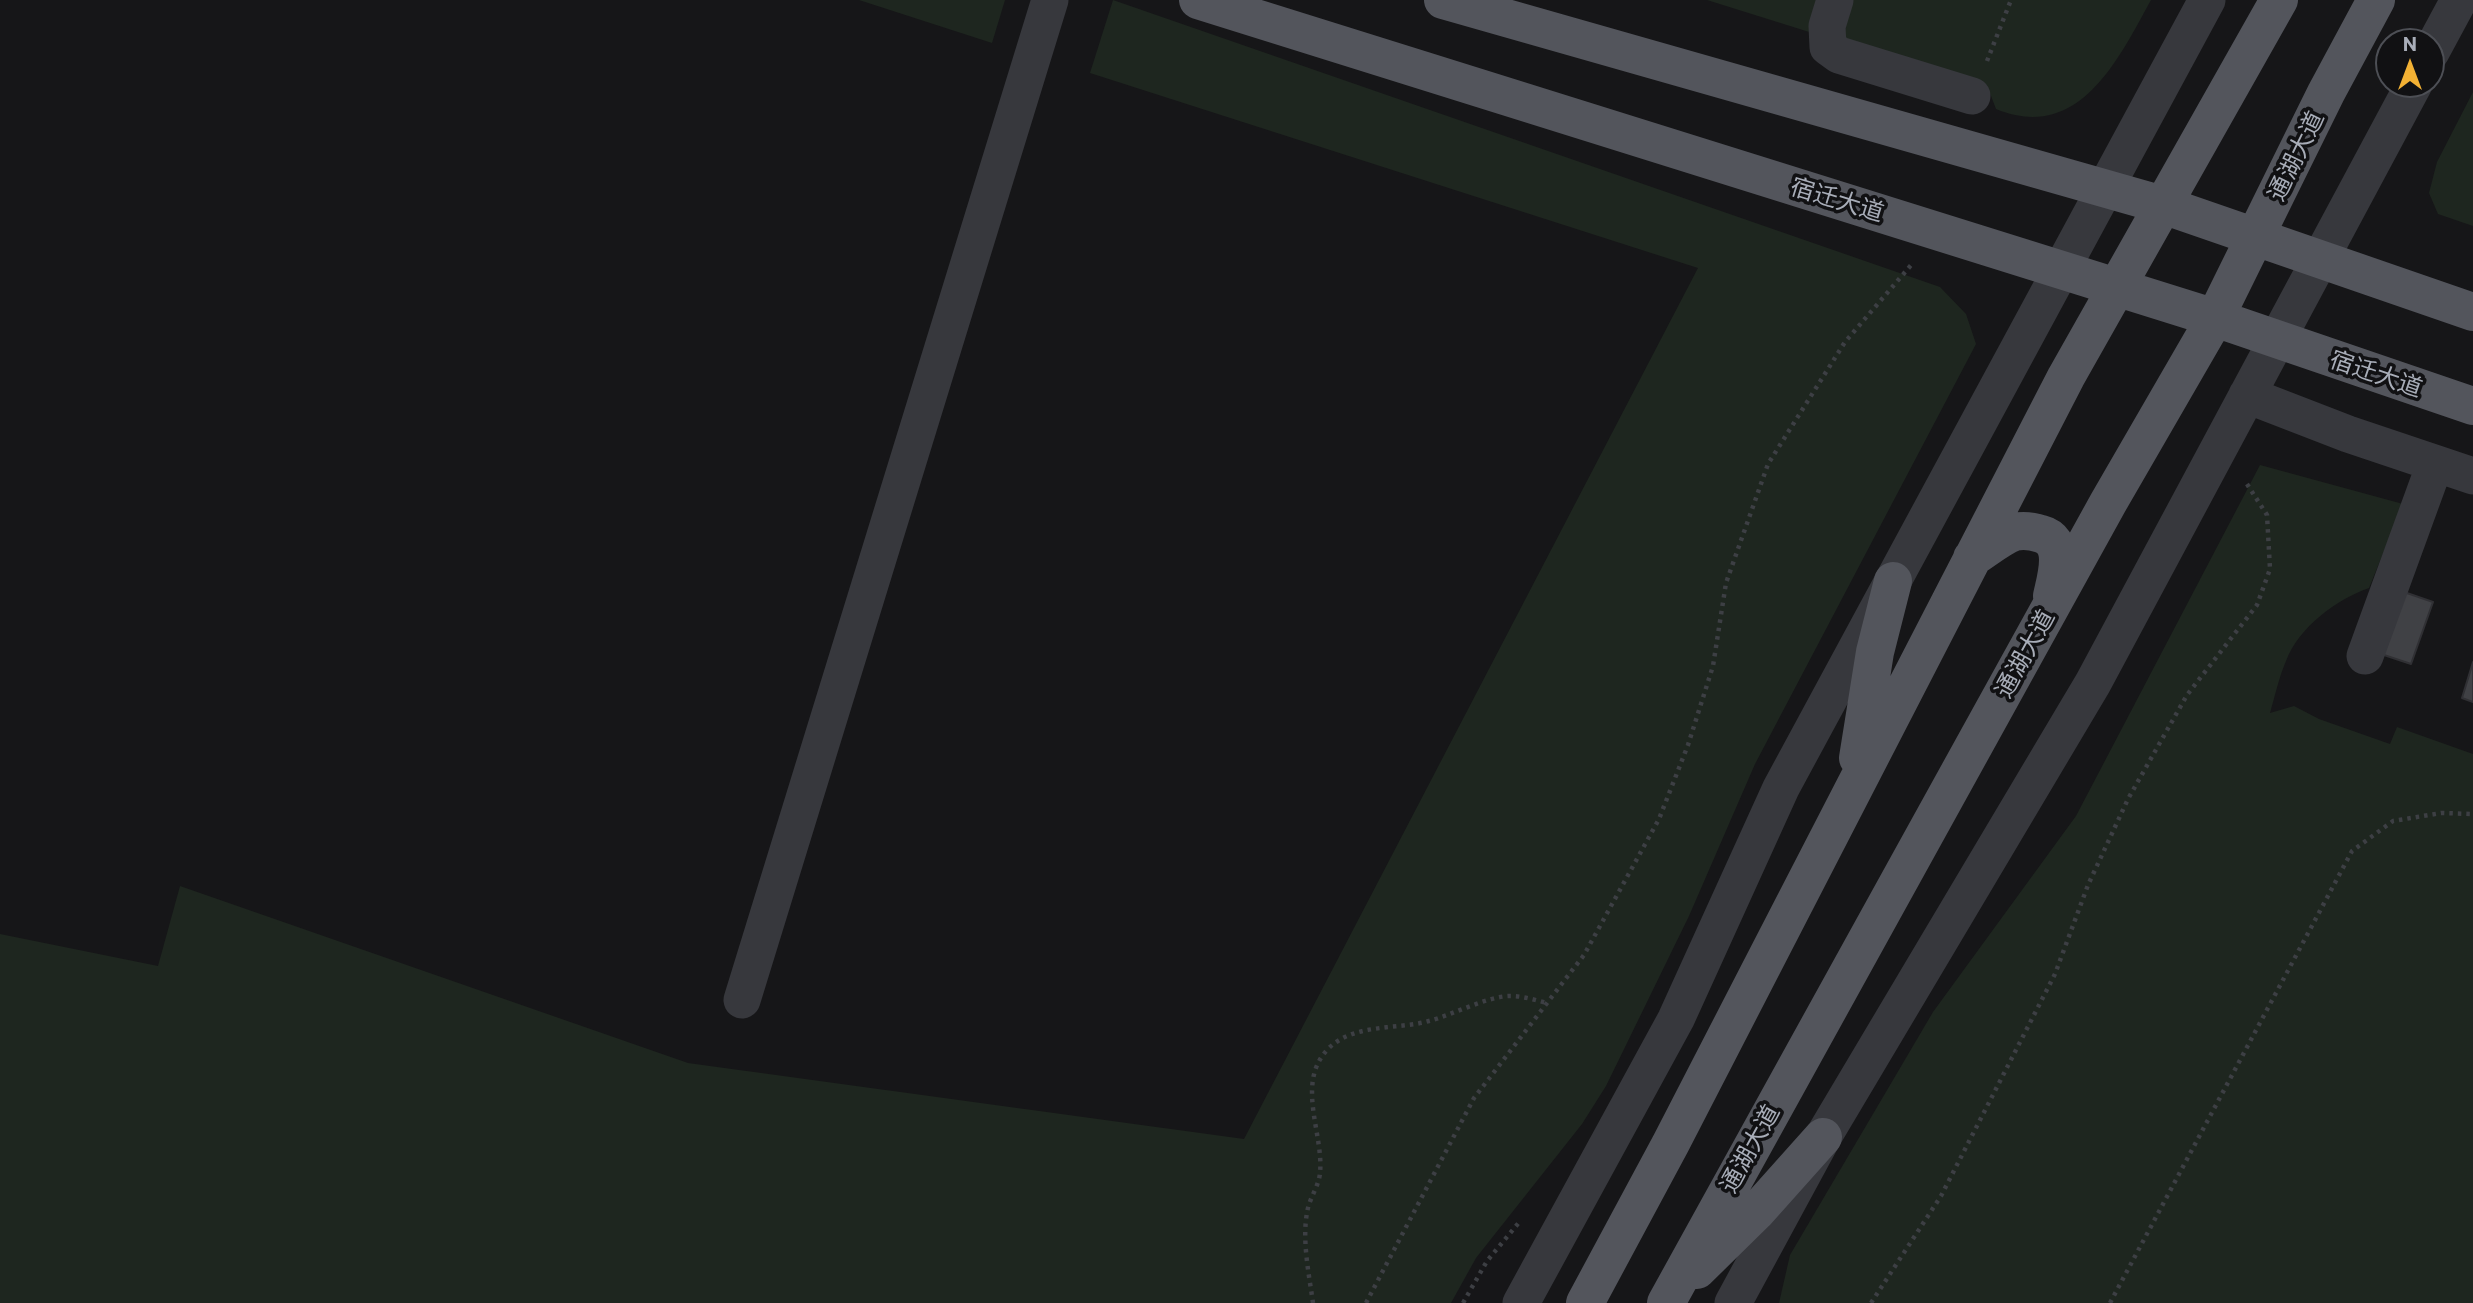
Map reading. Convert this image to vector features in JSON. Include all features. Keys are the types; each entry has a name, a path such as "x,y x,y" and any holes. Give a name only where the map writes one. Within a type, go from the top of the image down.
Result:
{"main road":[{"name":"宿迁大道","path":"1198,0 2116,286 2473,406"},
{"path":"1443,0 2163,205 2321,257 2473,312"},
{"path":"1585,1303 2116,286 2279,0"},
{"name":"通湖大道","path":"1667,1301 2048,612 2215,318 2375,0"},
{"path":"1972,558 2013,533 2030,531 2047,535 2057,548 2059,566 2048,612"},
{"path":"1853,792 1875,652 1893,581"},
{"path":"1667,1301 1756,1212 1823,1137"}],"street":[{"path":"741,1000 1050,0"},
{"path":"1835,0 1827,26 1828,47 1839,55 1972,96"},
{"path":"1521,1303 1676,1019 1781,788 2207,0"},
{"path":"2444,28 2459,0"},
{"path":"1734,1303 1823,1137 2093,683 2406,98"},
{"path":"2247,395 2348,435 2473,476"},
{"path":"2365,656 2435,464"}],"path":[{"path":"1366,1303 1474,1098 1584,955 1659,819 1688,745 1713,666 1726,583 1768,464 1845,342 1941,232"},
{"path":"1871,1303 1941,1196 2055,974 2088,885 2128,799 2187,695 2256,605 2270,569 2267,515 2245,481"},
{"path":"2110,1303 2352,851 2392,821 2441,813 2473,814"},
{"path":"1313,1303 1308,1261 1308,1209 1320,1172 1312,1114 1313,1093 1317,1070 1327,1049 1343,1038 1364,1031 1426,1022 1507,996 1547,1003"}],"shaded area":[{"path":"859,0 1005,0 992,43"},
{"path":"1113,0 1940,287 1966,314 1976,344 1755,764 1689,916 1606,1086 1582,1124 1476,1258 1451,1303 0,1303 0,934 158,966 180,886 688,1063 1244,1139 1698,268 1090,73"},
{"path":"1707,0 2151,0 2125,47 2092,90 2073,105 2051,115 2025,117 1996,109 1988,88"},
{"path":"2473,92 2473,226 2438,214 2429,193 2437,162"},
{"path":"2260,465 2403,504 2369,588 2332,607 2300,637 2284,667 2270,713 2294,706 2319,719 2390,744 2397,727 2473,754 2473,1303 1779,1303 1790,1255 1933,1012 2076,816"}],"building":[{"path":"2404,592 2433,602 2411,664 2381,654"},
{"path":"2473,662 2473,702 2462,698"}]}
